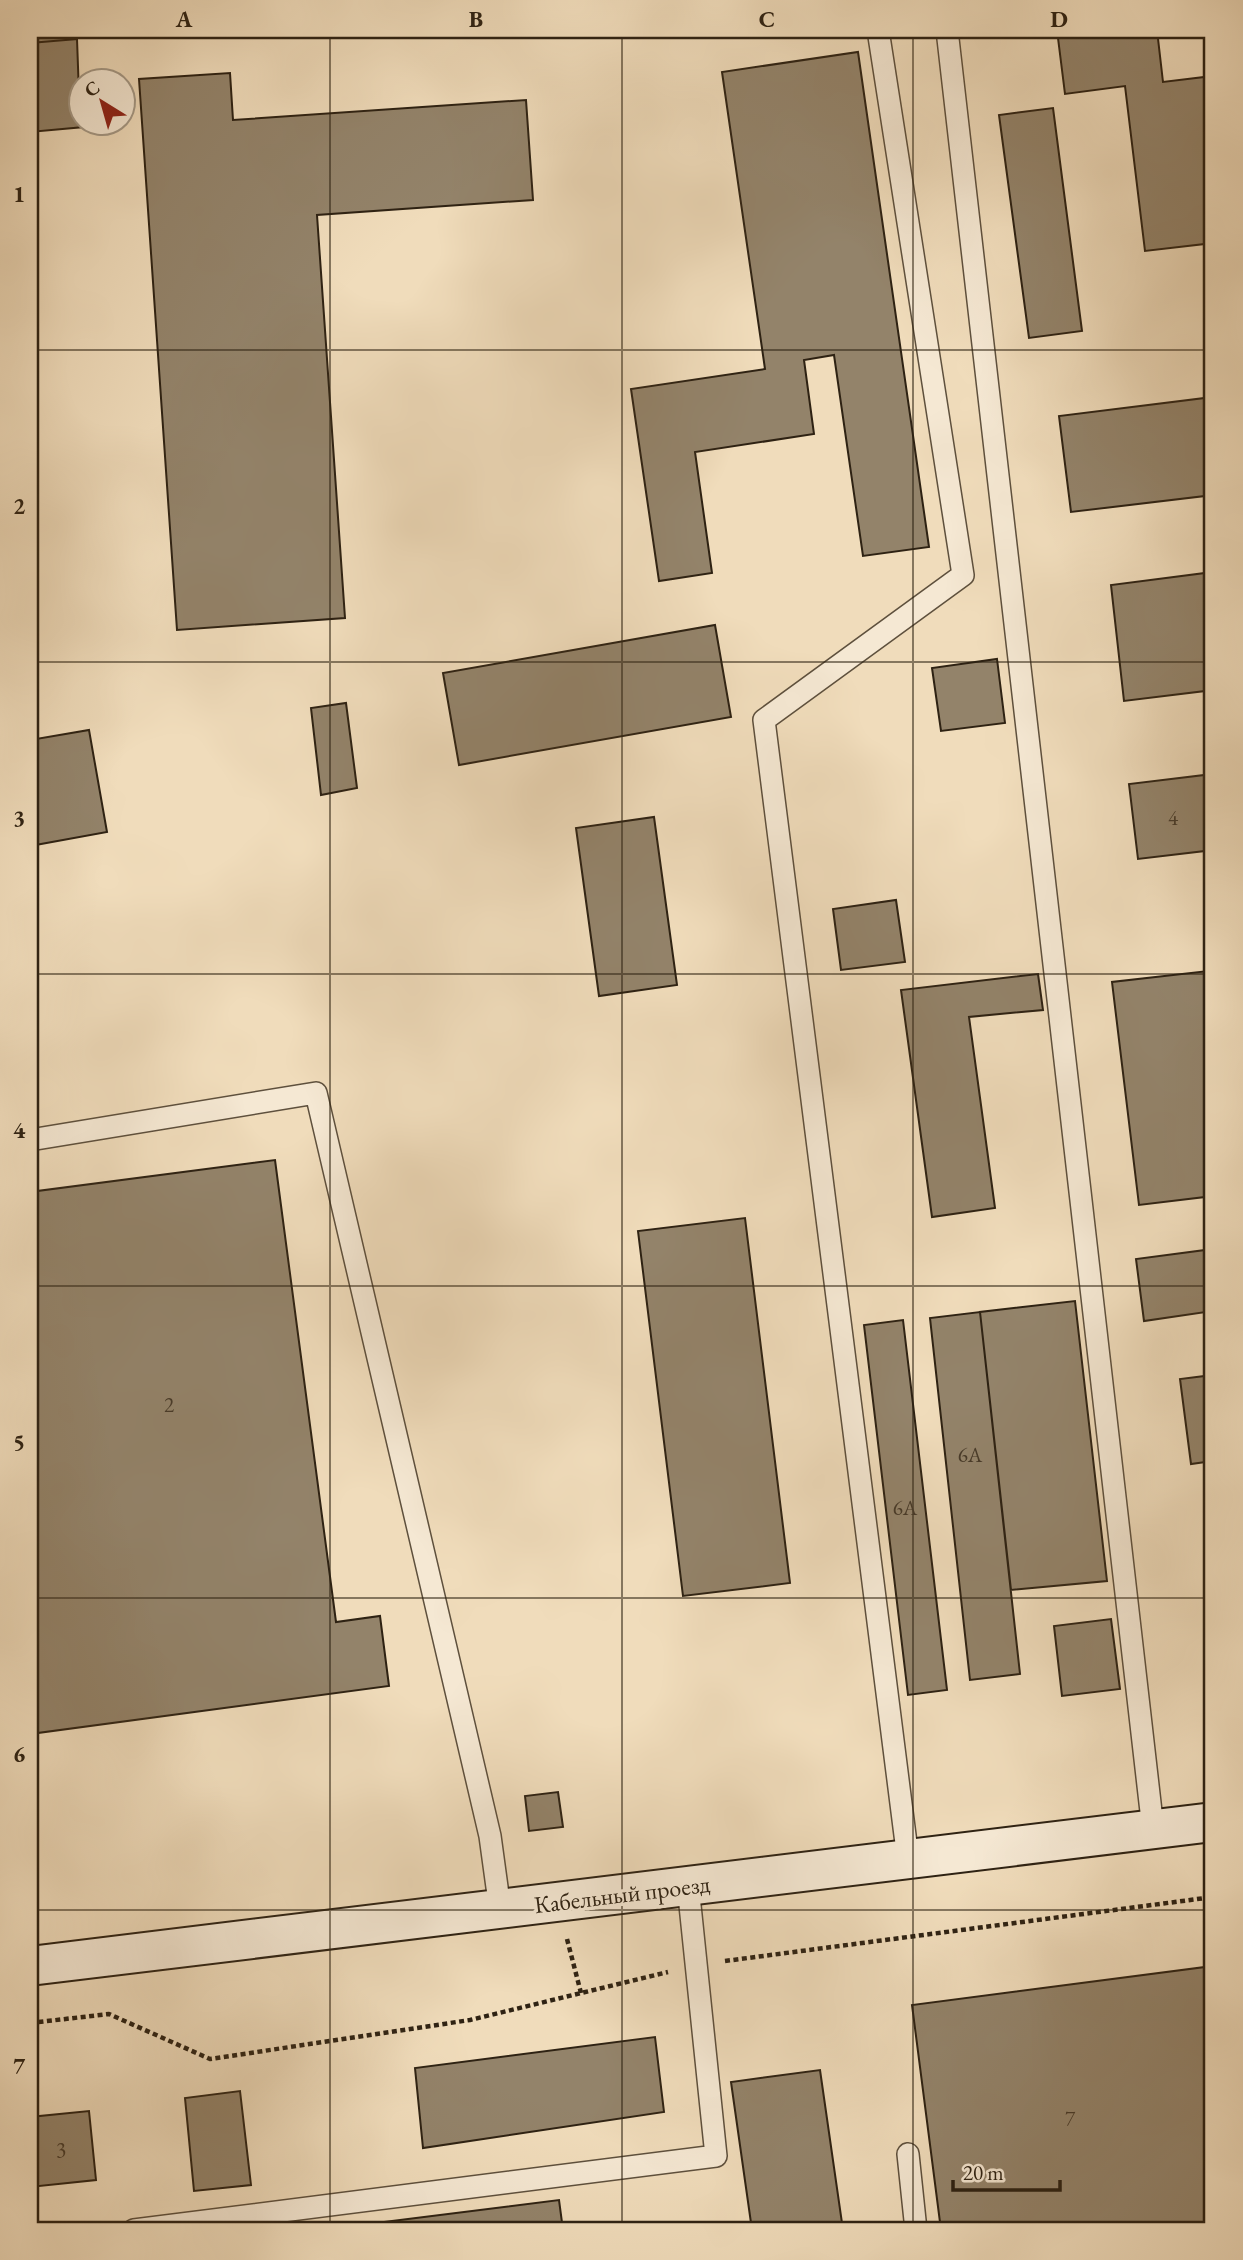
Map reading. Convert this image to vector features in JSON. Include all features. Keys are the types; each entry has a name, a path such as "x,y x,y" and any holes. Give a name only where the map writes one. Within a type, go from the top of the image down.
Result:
{"street":[{"name":"Кабельный проезд","path":"30,1966 1213,1822"}],"lane":[{"path":"878,30 964,575 764,720 908,1859"},
{"path":"947,30 1153,1829"},
{"path":"30,1140 316,1093 490,1836 500,1909"},
{"path":"134,2230 716,2155 688,1886"},
{"path":"908,2154 916,2230"}],"path":[{"path":"30,2023 109,2014 210,2059 470,2021 696,1965 1213,1897"},
{"path":"567,1939 581,1993"}],"building":[{"path":"30,30 79,30 77,39 30,43"},
{"path":"1057,30 1157,30 1163,82 1213,76 1213,243 1145,251 1125,86 1065,94"},
{"path":"77,39 78,66 66,66 66,129 30,132 30,43"},
{"path":"858,52 929,547 863,556 834,355 804,360 814,434 695,452 712,573 659,581 631,389 765,369 722,72"},
{"path":"230,73 233,120 526,100 533,200 317,215 345,618 177,630 139,79"},
{"path":"1053,108 1082,331 1029,338 999,115"},
{"path":"1213,397 1213,495 1071,512 1059,416"},
{"path":"1213,572 1213,690 1124,701 1111,585"},
{"path":"715,625 731,717 459,765 443,673"},
{"path":"997,659 1005,723 941,731 932,668"},
{"path":"346,703 357,788 321,795 311,708"},
{"path":"89,730 107,832 30,846 30,740"},
{"path":"1213,774 1213,850 1138,859 1129,784"},
{"path":"654,817 677,985 599,996 576,828"},
{"path":"896,900 905,962 841,970 833,909"},
{"path":"1208,971 1213,1018 1213,1196 1139,1205 1112,982"},
{"path":"1038,974 1043,1010 969,1017 995,1208 932,1217 901,990"},
{"path":"275,1160 336,1622 380,1616 389,1686 30,1734 30,1192"},
{"path":"745,1218 790,1583 683,1596 638,1231"},
{"path":"1213,1249 1213,1311 1144,1321 1136,1259"},
{"path":"1075,1301 1107,1581 1011,1590 980,1312"},
{"path":"980,1312 1020,1674 970,1680 930,1318"},
{"path":"903,1320 947,1690 908,1695 864,1325"},
{"path":"1213,1375 1213,1461 1191,1464 1180,1379"},
{"path":"1111,1619 1120,1689 1062,1696 1054,1626"},
{"path":"558,1792 563,1827 529,1831 525,1796"},
{"path":"1213,1966 1213,2230 941,2230 912,2005"},
{"path":"655,2037 664,2112 423,2148 415,2068"},
{"path":"820,2070 843,2230 752,2230 731,2082"},
{"path":"240,2091 251,2185 194,2191 185,2098"},
{"path":"89,2111 96,2180 30,2187 30,2117"},
{"path":"559,2200 563,2230 320,2230"}]}
